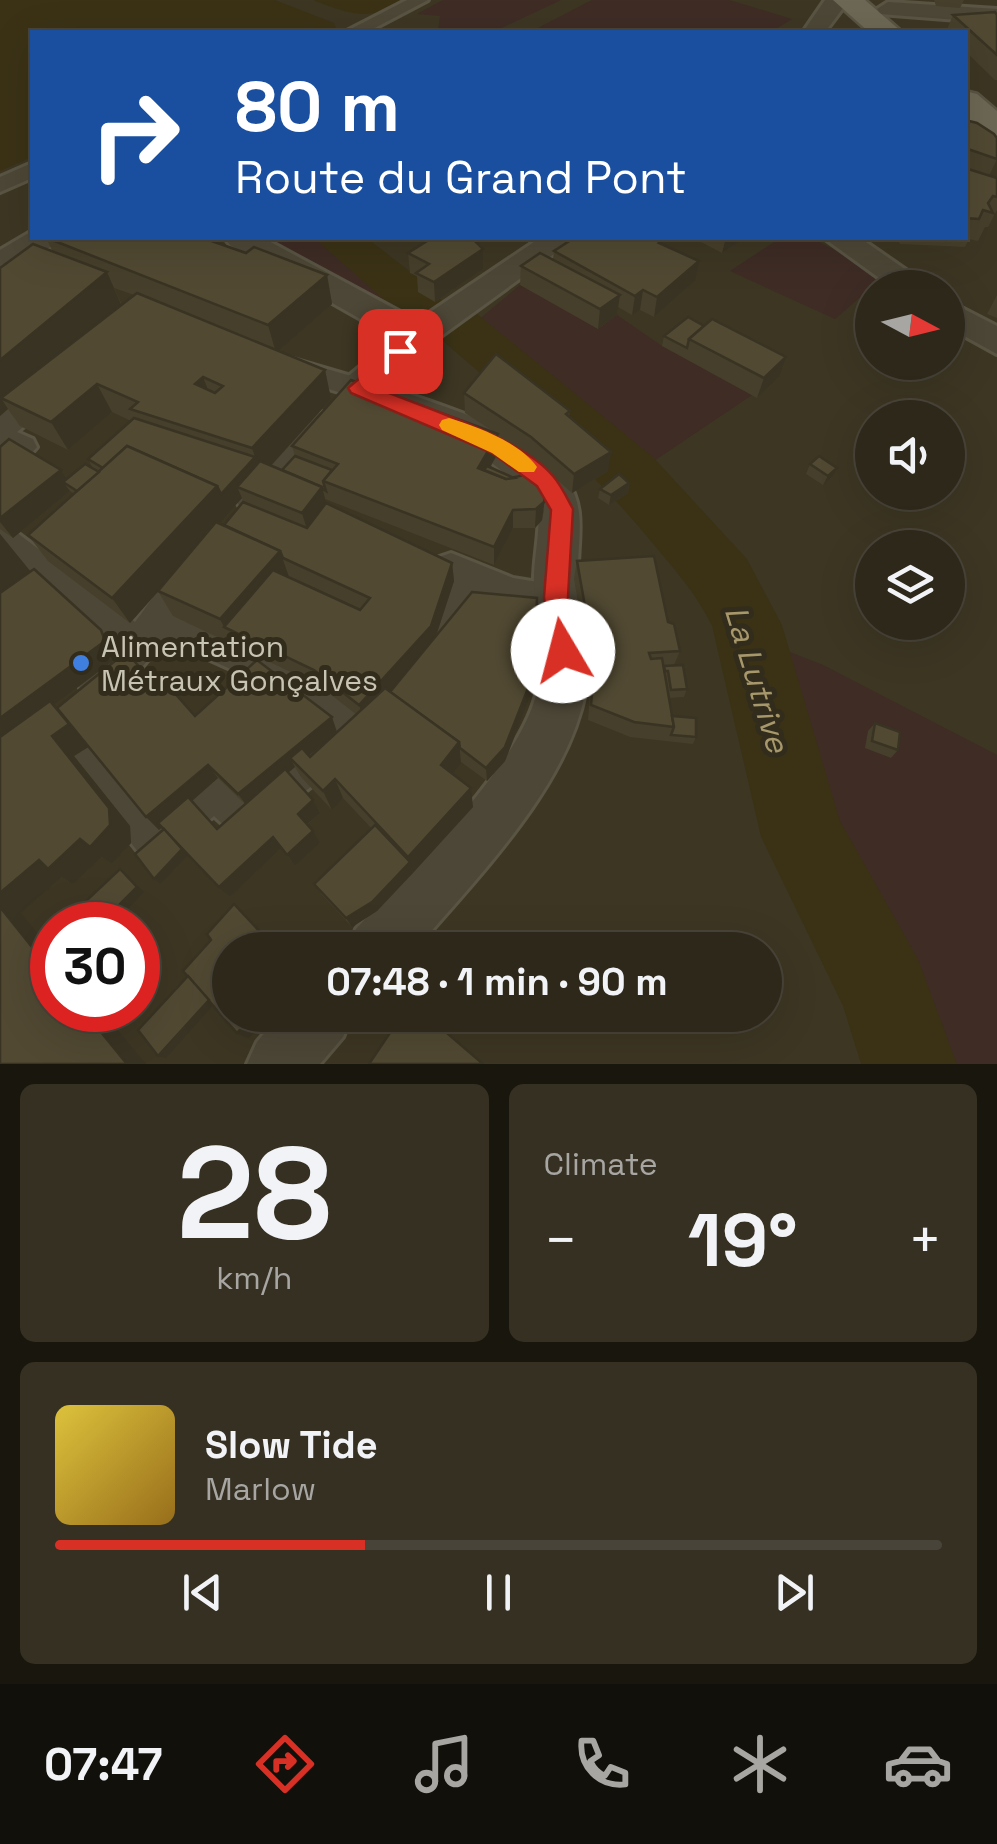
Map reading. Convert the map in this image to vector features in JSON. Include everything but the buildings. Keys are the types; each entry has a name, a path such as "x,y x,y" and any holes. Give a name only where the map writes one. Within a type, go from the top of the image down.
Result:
{"main road":[{"path":"834,2 889,21"},
{"path":"968,104 997,128"}],"street":[{"path":"358,30 420,0"},
{"path":"815,30 834,2"},
{"path":"889,21 997,16"},
{"path":"0,185 30,171"},
{"path":"7,258 39,240"},
{"path":"244,240 418,336"},
{"path":"468,574 443,640 380,709 242,815 216,789 154,838 68,727 224,537 280,491 344,397 418,336 557,240"},
{"path":"843,240 889,270"},
{"path":"7,258 50,270"},
{"path":"965,322 997,342"},
{"path":"269,360 358,388 499,447 544,480 562,509 556,597 563,651 561,694 547,732 493,815 392,932"},
{"path":"17,456 0,436 2,429 74,370"},
{"path":"0,538 147,632 270,669 380,709"},
{"path":"416,551 510,592 556,597"},
{"path":"279,1064 306,1032"}],"shaded area":[{"path":"0,0 275,0 334,23 337,30 30,30 30,158 0,171"},
{"path":"313,0 412,0 384,11 362,14"},
{"path":"443,0 561,0 497,30 438,30 440,16 417,14"},
{"path":"592,0 729,0 792,19 774,30 534,30"},
{"path":"269,240 328,240 401,302 372,297"},
{"path":"777,240 816,240 871,270 855,270 855,302 835,319 730,271"},
{"path":"520,285 598,329 617,315 662,346 752,395 648,465 633,463 595,426 470,327"},
{"path":"777,647 823,665 997,755 997,1064 935,1064 830,813"}],"waterway":[{"name":"La Lutrive","path":"340,240 417,302"},
{"name":"La Lutrive","path":"457,325 584,429 631,473 723,579 747,625 803,837 885,992 909,1064"}],"slow traffic":[{"path":"449,425 499,447 526,467"}],"place":[{"name":"Alimentation Métraux Gonçalves","path":"81,663"}],"route":[{"path":"400,351 358,388 499,447 544,480 562,509 556,597 563,651"}]}
